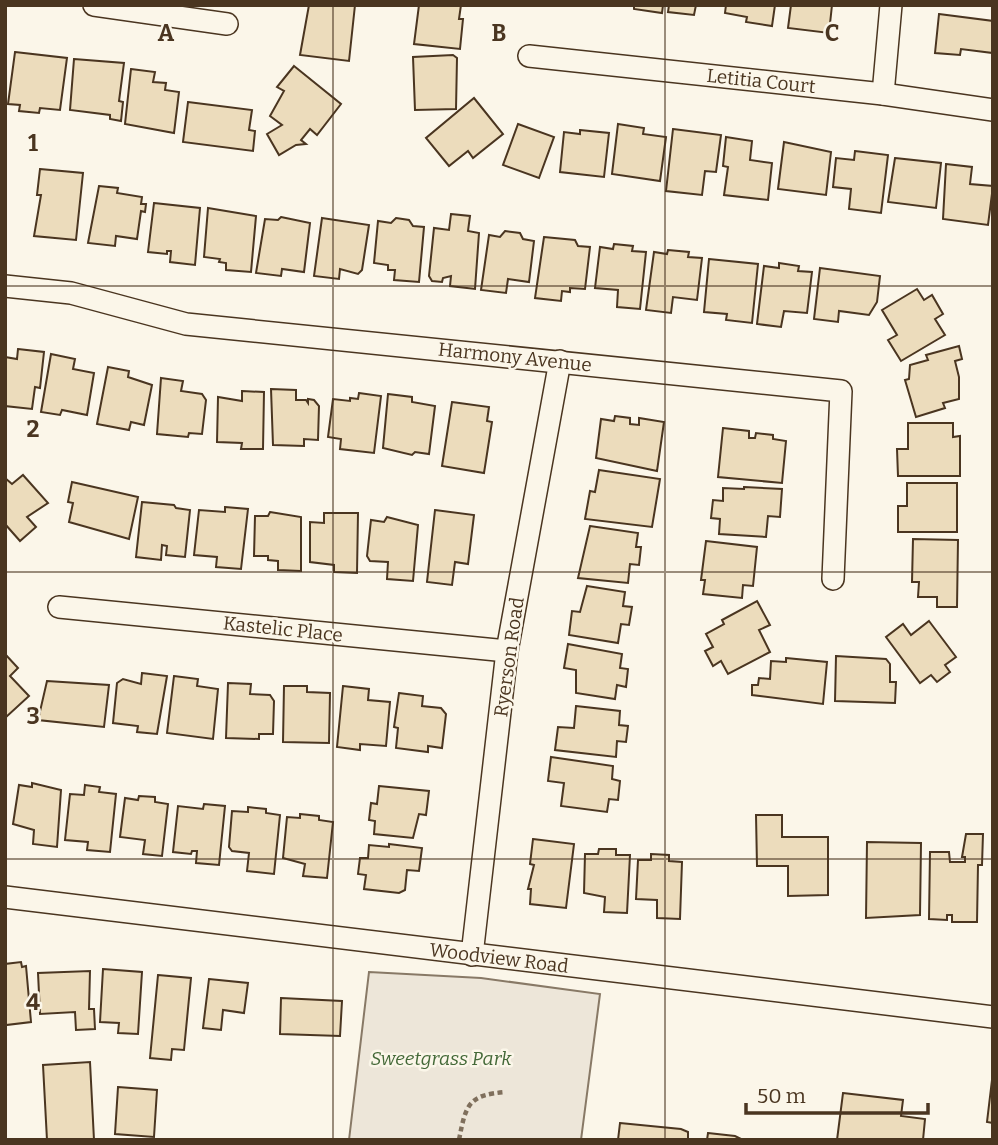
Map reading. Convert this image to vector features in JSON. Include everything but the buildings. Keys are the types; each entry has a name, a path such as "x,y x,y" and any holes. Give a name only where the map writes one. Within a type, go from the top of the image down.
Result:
{"street":[{"path":"94,5 227,24"},
{"path":"883,94 891,5"},
{"name":"Letitia Court","path":"529,56 883,94 993,110"},
{"name":"Harmony Avenue","path":"5,286 71,293 186,324 841,391 833,579"},
{"name":"Ryerson Road","path":"472,955 507,651 560,361"},
{"name":"Kastelic Place","path":"59,607 507,651"},
{"name":"Woodview Road","path":"5,897 993,1017"}],"path":[{"path":"459,1140 469,1103 480,1094 506,1092"}],"green space":[{"name":"Sweetgrass Park","path":"369,972 481,978 600,994 581,1140 349,1140"}]}
